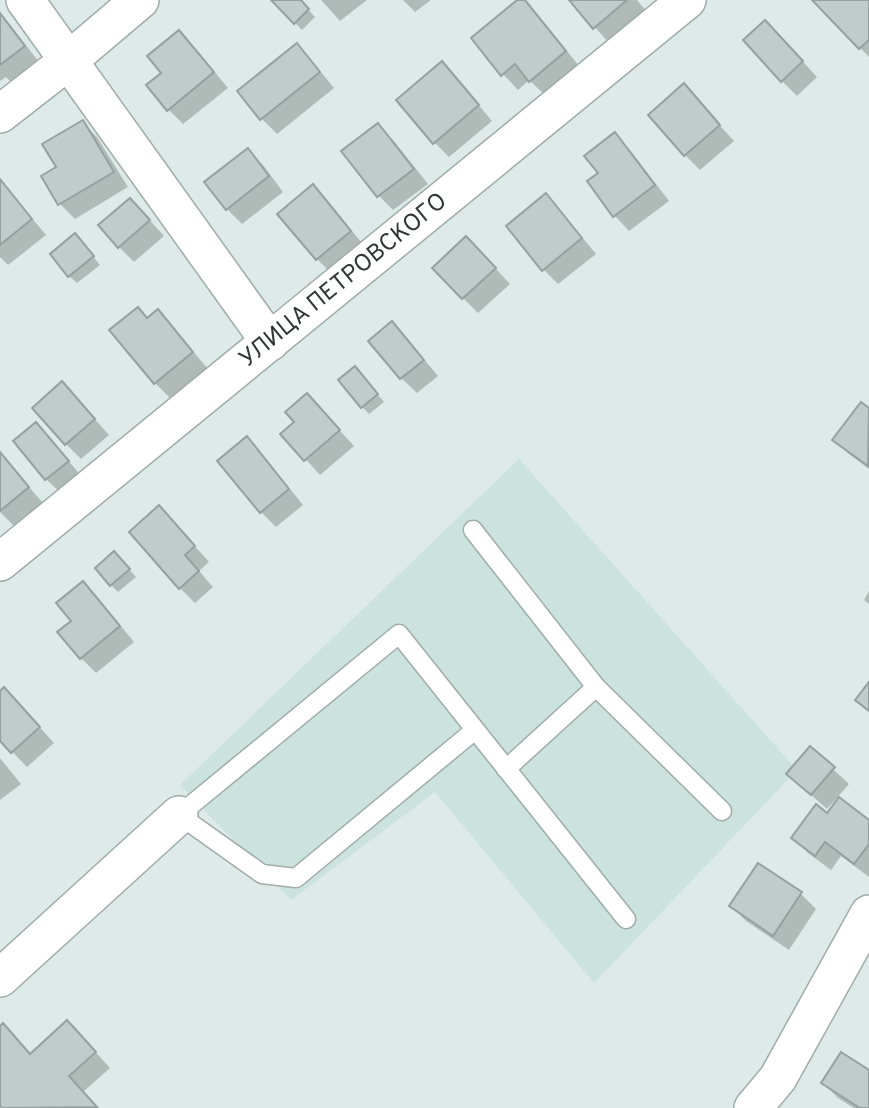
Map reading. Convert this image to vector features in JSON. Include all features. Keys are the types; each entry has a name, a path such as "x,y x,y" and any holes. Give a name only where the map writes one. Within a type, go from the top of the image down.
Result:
{"street":[{"path":"25,0 270,342"},
{"path":"0,114 140,0"},
{"name":"УЛИЦА ПЕТРОВСКОГО","path":"0,562 687,0"},
{"path":"0,978 179,815"},
{"path":"753,1108 778,1078 869,914"}],"lane":[{"path":"474,530 596,687 722,811"},
{"path":"475,730 296,878 262,874 179,815 399,634 626,919"},
{"path":"506,769 596,687"}],"shaded area":[{"path":"519,459 797,770 594,983 435,792 291,900 180,785"}],"building":[{"path":"271,0 301,0 309,9 294,24"},
{"path":"517,0 525,0 566,51 529,82 515,64 501,76 471,38"},
{"path":"569,0 627,0 593,29"},
{"path":"812,0 869,0 869,40 859,49"},
{"path":"0,13 25,46 0,65"},
{"path":"765,20 803,61 781,82 743,40"},
{"path":"179,30 214,72 167,111 146,85 161,73 147,56"},
{"path":"297,43 320,72 260,120 237,91"},
{"path":"442,61 479,105 433,144 396,100"},
{"path":"684,83 720,125 684,156 648,115"},
{"path":"83,120 114,172 58,205 41,176 56,167 42,144"},
{"path":"378,123 414,169 377,197 341,151"},
{"path":"615,132 655,185 613,217 587,181 598,173 584,156"},
{"path":"248,148 269,176 226,210 204,182"},
{"path":"0,179 32,219 0,245"},
{"path":"313,184 351,231 316,260 277,214"},
{"path":"546,193 582,238 542,271 506,226"},
{"path":"130,198 150,220 118,248 98,225"},
{"path":"75,233 94,256 68,277 50,254"},
{"path":"466,236 496,268 462,299 432,268"},
{"path":"138,307 147,318 158,309 193,352 154,384 109,330"},
{"path":"392,321 424,360 400,379 368,341"},
{"path":"355,366 378,394 361,408 338,380"},
{"path":"62,381 95,419 65,445 32,408"},
{"path":"307,393 340,430 304,461 280,434 294,422 285,412"},
{"path":"861,402 869,408 868,466 832,440"},
{"path":"36,422 69,461 45,480 13,441"},
{"path":"247,436 289,489 260,513 217,461"},
{"path":"0,452 29,487 0,511"},
{"path":"159,505 195,546 185,555 199,571 179,589 129,532"},
{"path":"114,551 130,569 110,586 95,568"},
{"path":"83,581 120,626 80,659 57,632 71,621 56,603"},
{"path":"869,682 869,711 855,700"},
{"path":"4,687 40,727 11,753 0,741 0,691"},
{"path":"810,746 835,767 811,795 786,774"},
{"path":"839,797 869,820 869,844 854,864 825,842 815,856 791,838 816,804 827,813"},
{"path":"758,863 802,892 773,936 729,906"},
{"path":"67,1020 96,1052 69,1076 97,1107 2,1108 0,1026 3,1023 30,1054"},
{"path":"841,1052 869,1070 869,1108 857,1108 821,1083"}]}
